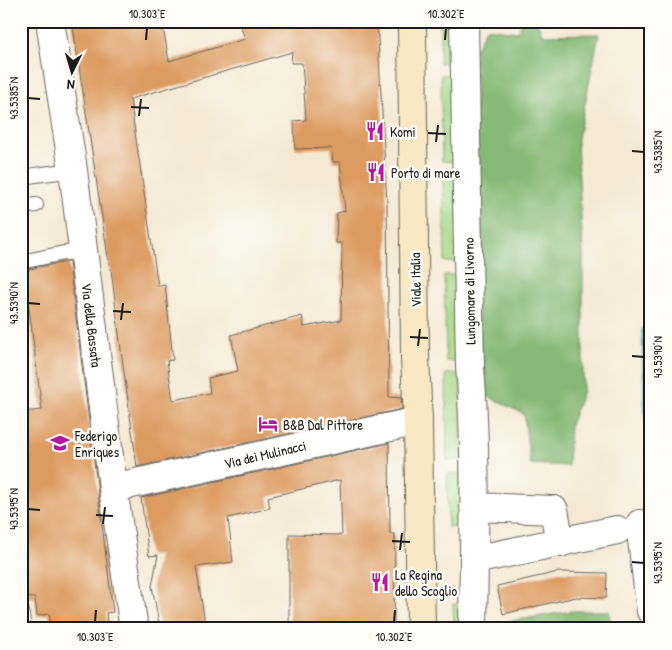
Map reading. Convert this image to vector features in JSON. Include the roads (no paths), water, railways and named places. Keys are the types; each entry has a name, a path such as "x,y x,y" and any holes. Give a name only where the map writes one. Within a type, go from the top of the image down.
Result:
{"main road":[{"name":"Viale Italia","path":"412,21 421,629"}],"street":[{"name":"Via della Bassata","path":"50,21 73,170 113,488 134,629"},
{"name":"Lungomare di Livorno","path":"464,21 470,356 474,414 473,629"},
{"name":"Via dei Mulinacci","path":"113,488 418,421"},
{"path":"474,507 554,510 560,543"},
{"path":"474,560 629,527 651,612"}],"lane":[{"path":"21,177 73,170"},
{"path":"21,206 36,205"},
{"path":"21,262 83,252"},
{"path":"21,609 24,629"}],"water":[{"path":"642,329 651,329 651,456 648,456 644,401"}],"place":[{"name":"Komi","path":"375,131"},
{"name":"Porto di mare","path":"376,172"},
{"name":"B&B Dal Pittore","path":"268,424"},
{"name":"Federigo Enriques","path":"60,443"},
{"name":"La Regina dello Scoglio","path":"380,582"}]}
